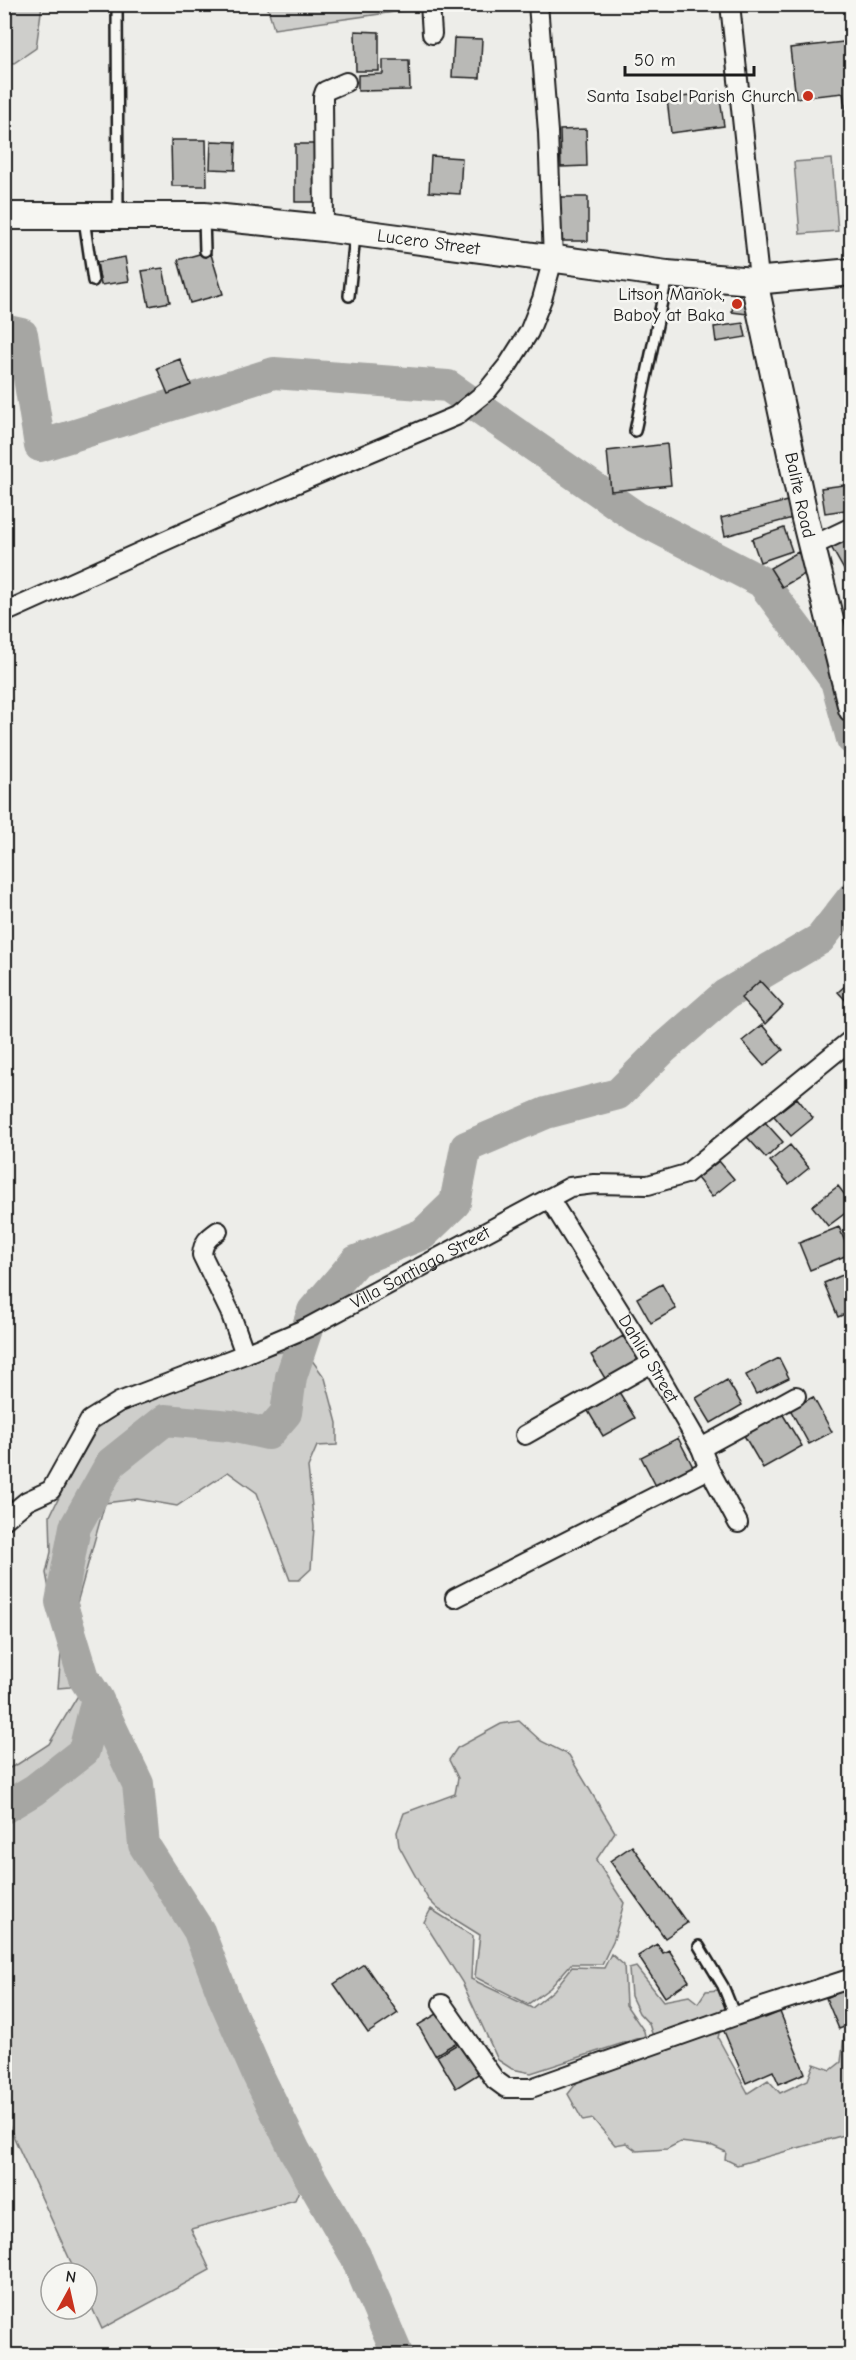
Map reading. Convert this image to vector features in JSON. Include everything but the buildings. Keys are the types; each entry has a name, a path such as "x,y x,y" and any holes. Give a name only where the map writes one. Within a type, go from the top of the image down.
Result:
{"street":[{"path":"430,4 432,34"},
{"path":"4,613 236,509 456,416 487,391 508,365 529,332 542,299 552,259 548,132 538,4"},
{"path":"730,4 758,269 754,281"},
{"path":"324,228 323,97 325,91 346,81"},
{"name":"Lucero Street","path":"4,216 204,216 356,232 667,274 754,281 852,272"},
{"name":"Balite Road","path":"754,281 812,546 852,709"},
{"path":"812,546 852,526"},
{"name":"Villa Santiago Street","path":"4,1520 27,1502 51,1490 90,1420 119,1402 309,1327 570,1187 594,1184 648,1185 686,1174 852,1039"},
{"name":"Dahlia Street","path":"549,1198 652,1363 701,1448 709,1469 738,1523"},
{"path":"218,1231 203,1245 202,1255 230,1312 245,1354"},
{"path":"525,1436 652,1363"},
{"path":"701,1448 796,1396"},
{"path":"455,1598 709,1469"},
{"path":"442,2004 495,2080 506,2088 531,2088 735,2016 852,1978"}],"lane":[{"path":"117,4 118,216"},
{"path":"84,216 93,281"},
{"path":"204,216 205,251"},
{"path":"349,296 356,232"},
{"path":"635,431 667,274"},
{"path":"699,1946 723,1986 735,2016"}],"shaded area":[{"path":"408,4 408,10 274,29 267,5"},
{"path":"4,5 42,5 36,48 14,63 5,62"},
{"path":"832,159 838,231 800,234 794,162"},
{"path":"303,1348 325,1378 337,1423 337,1445 317,1446 308,1467 314,1527 311,1569 299,1580 290,1580 257,1493 228,1472 177,1506 137,1499 105,1503 77,1603 92,1656 87,1660 89,1669 70,1687 58,1688 61,1654 46,1573 51,1552 50,1516 98,1428 125,1409 258,1356"},
{"path":"97,1681 146,1774 155,1837 312,2159 295,2200 191,2229 210,2270 102,2329 98,2321 99,2261 71,2261 5,2118 5,1770 49,1744 80,1692"},
{"path":"519,1721 541,1741 569,1755 615,1832 596,1860 624,1903 614,1939 602,1964 571,1964 550,1988 528,2004 475,1977 480,1935 438,1909 428,1899 399,1846 397,1832 404,1813 455,1794 458,1778 449,1760 457,1748 501,1724"},
{"path":"431,1909 473,1936 471,1979 532,2008 554,1990 572,1967 604,1968 611,1954 624,1965 626,2005 645,2036 531,2073 512,2069 498,2060 462,1982 424,1922"},
{"path":"636,1967 663,2001 689,1996 698,2003 706,1991 719,1990 726,2003 718,2038 748,2093 768,2080 780,2093 808,2080 814,2064 831,2070 841,2062 844,2036 851,2032 851,2125 844,2135 737,2165 725,2159 726,2152 713,2146 680,2142 667,2149 637,2151 626,2143 615,2145 593,2119 583,2121 568,2094 579,2080 657,2049 649,2024 639,2013 631,1996 629,1969"}],"waterway":[{"path":"4,330 22,334 40,446 274,373 448,386 636,517 762,582 836,681 852,739"},
{"path":"398,2356 355,2255 295,2151 257,2073 225,2000 199,1931 144,1845 138,1784 97,1698 84,1678 61,1602 75,1527 111,1463 165,1420 231,1426 268,1434 286,1413 291,1377 313,1311 356,1261 423,1234 455,1203 466,1147 546,1113 618,1094 663,1049 725,995 820,939 852,898"},
{"path":"4,1808 34,1790 84,1751 97,1698"}],"place":[{"name":"Santa Isabel Parish Church","path":"808,96"},
{"name":"Litson Manok, Baboy at Baka","path":"737,304"}]}
